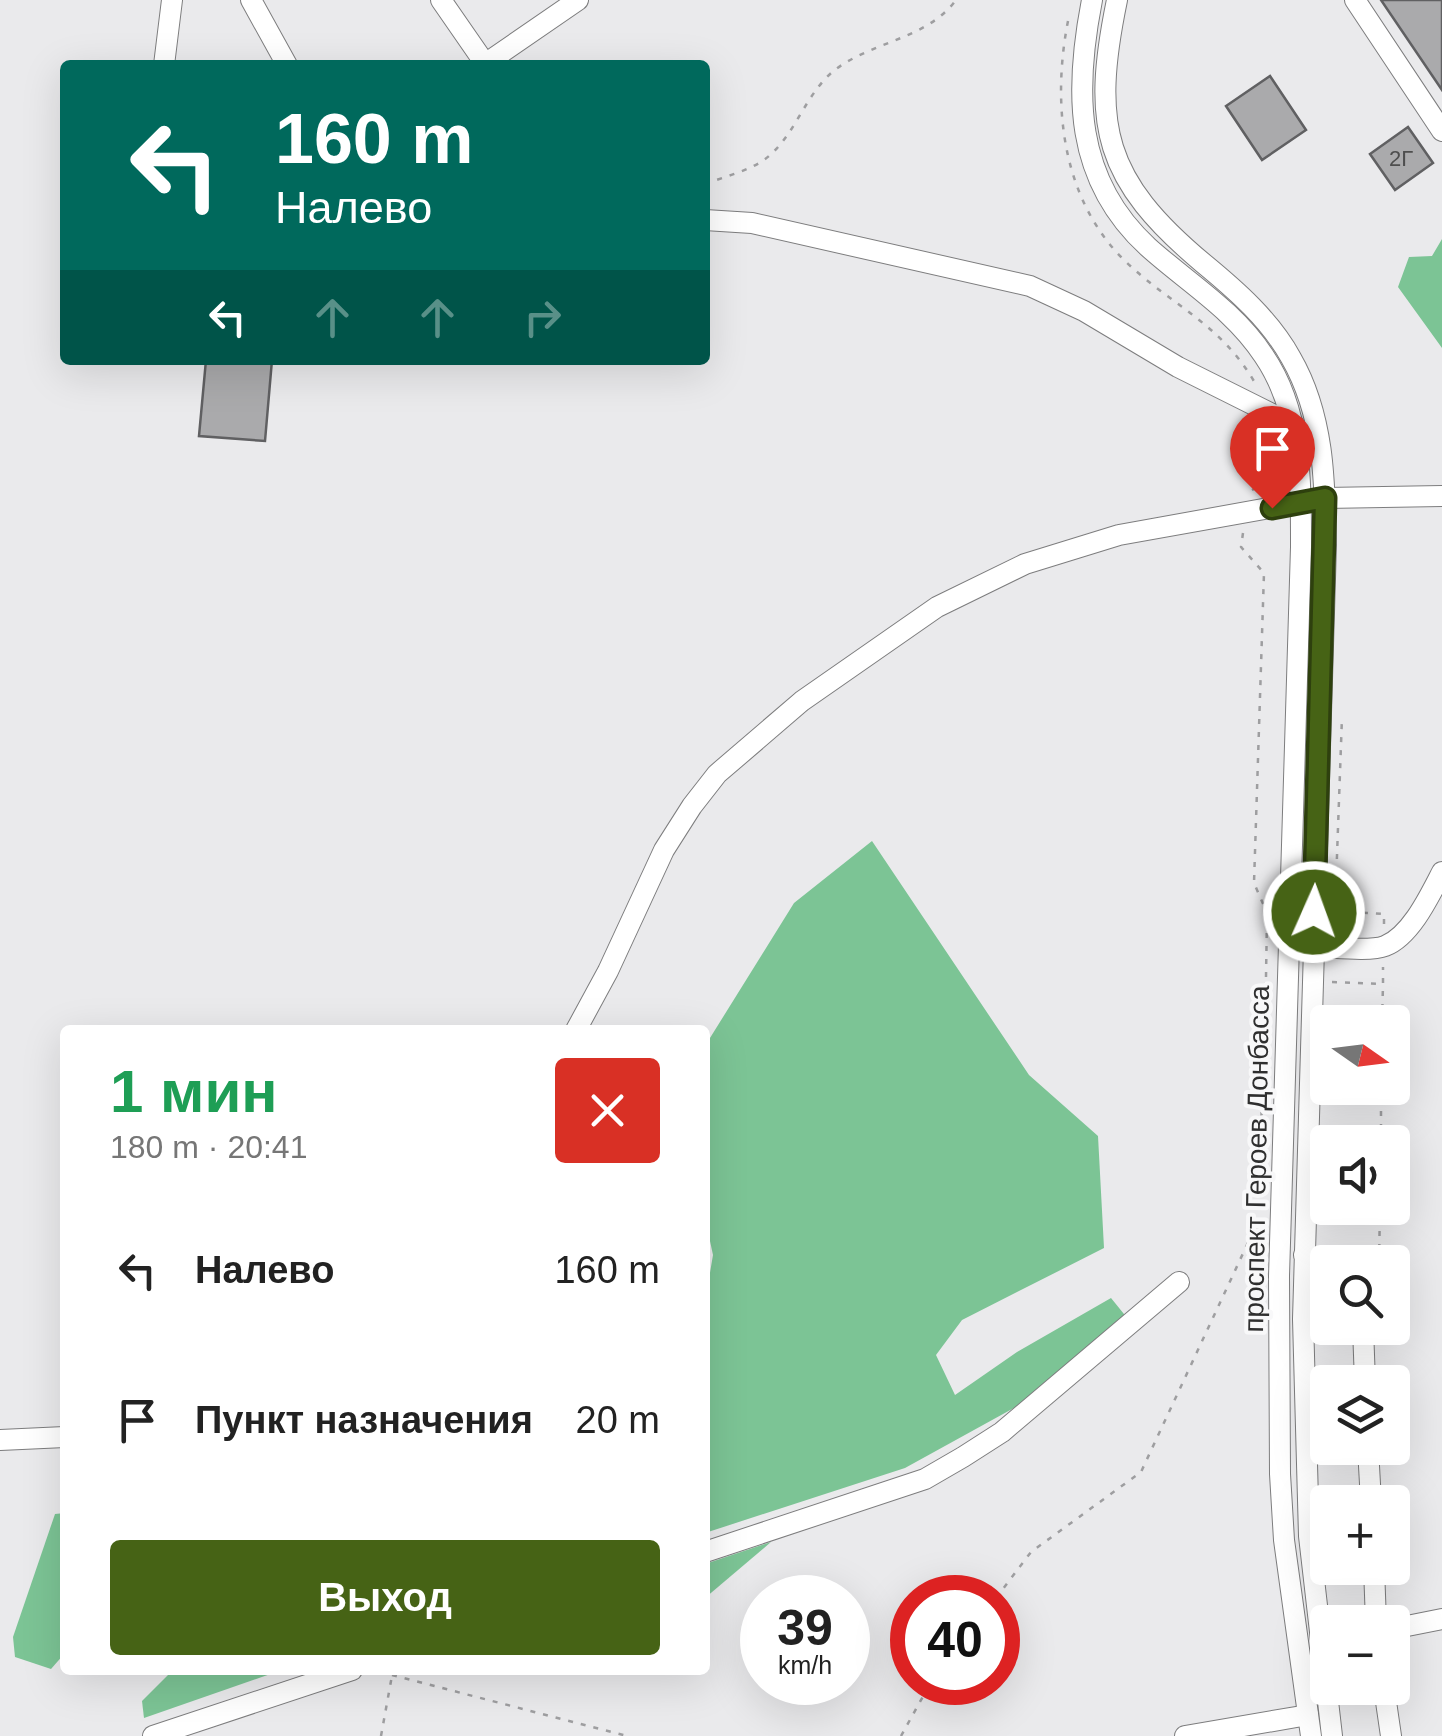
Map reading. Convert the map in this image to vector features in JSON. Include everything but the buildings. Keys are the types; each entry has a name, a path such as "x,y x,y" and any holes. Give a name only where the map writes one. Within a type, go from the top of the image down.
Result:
{"street":[{"path":"165,60 172,0"},
{"path":"250,0 284,60"},
{"path":"442,0 482,60"},
{"path":"491,60 578,0"},
{"name":"проспект Героев Донбасса","path":"1092,0 1080,98 1084,132 1108,197 1148,247 1242,327 1266,358 1282,388 1294,425 1301,502 1279,1296 1283,1523 1310,1726"},
{"name":"проспект Героев Донбасса","path":"1117,0 1105,80 1106,117 1127,184 1168,234 1238,292 1268,324 1292,359 1309,396 1317,427 1325,498 1304,1255 1304,1400 1309,1536 1332,1736"},
{"path":"1355,0 1442,131"},
{"path":"710,220 752,223 1030,286 1084,311 1178,367 1294,425"},
{"path":"579,1025 657,864 692,806 717,774 751,742 868,652 955,598 1025,564 1119,535 1325,498 1442,496"},
{"path":"1314,948 1384,947 1416,916 1442,872"},
{"path":"1304,1255 1310,1256"},
{"path":"710,1550 938,1472 1002,1432 1178,1282"},
{"path":"0,1440 60,1437"},
{"path":"1410,1626 1442,1620"},
{"path":"153,1736 337,1675"},
{"path":"1386,1705 1391,1736"},
{"path":"1186,1736 1310,1726"}],"path":[{"path":"710,182 768,157 814,90 832,72 857,55 934,23 956,0"},
{"path":"1266,980 1267,913"},
{"path":"1382,1005 1383,984"},
{"path":"1013,1575 1030,1552 1141,1472 1253,1232"},
{"path":"381,1736 392,1675"},
{"path":"399,1675 627,1736"},
{"path":"901,1736 918,1705"}],"green space":[{"path":"1442,239 1442,348 1398,287 1409,257 1432,256"},
{"path":"872,841 1029,1075 1098,1136 1104,1248 962,1320 936,1355 955,1395 1017,1352 1111,1298 1128,1319 1021,1404 905,1468 710,1531 710,1038 794,903"},
{"path":"55,1514 60,1514 60,1659 51,1669 15,1657 13,1637"},
{"path":"771,1542 710,1594 710,1562"},
{"path":"168,1675 268,1675 144,1718 142,1701"}],"route":[{"path":"1272,508 1325,498 1314,912"}]}
